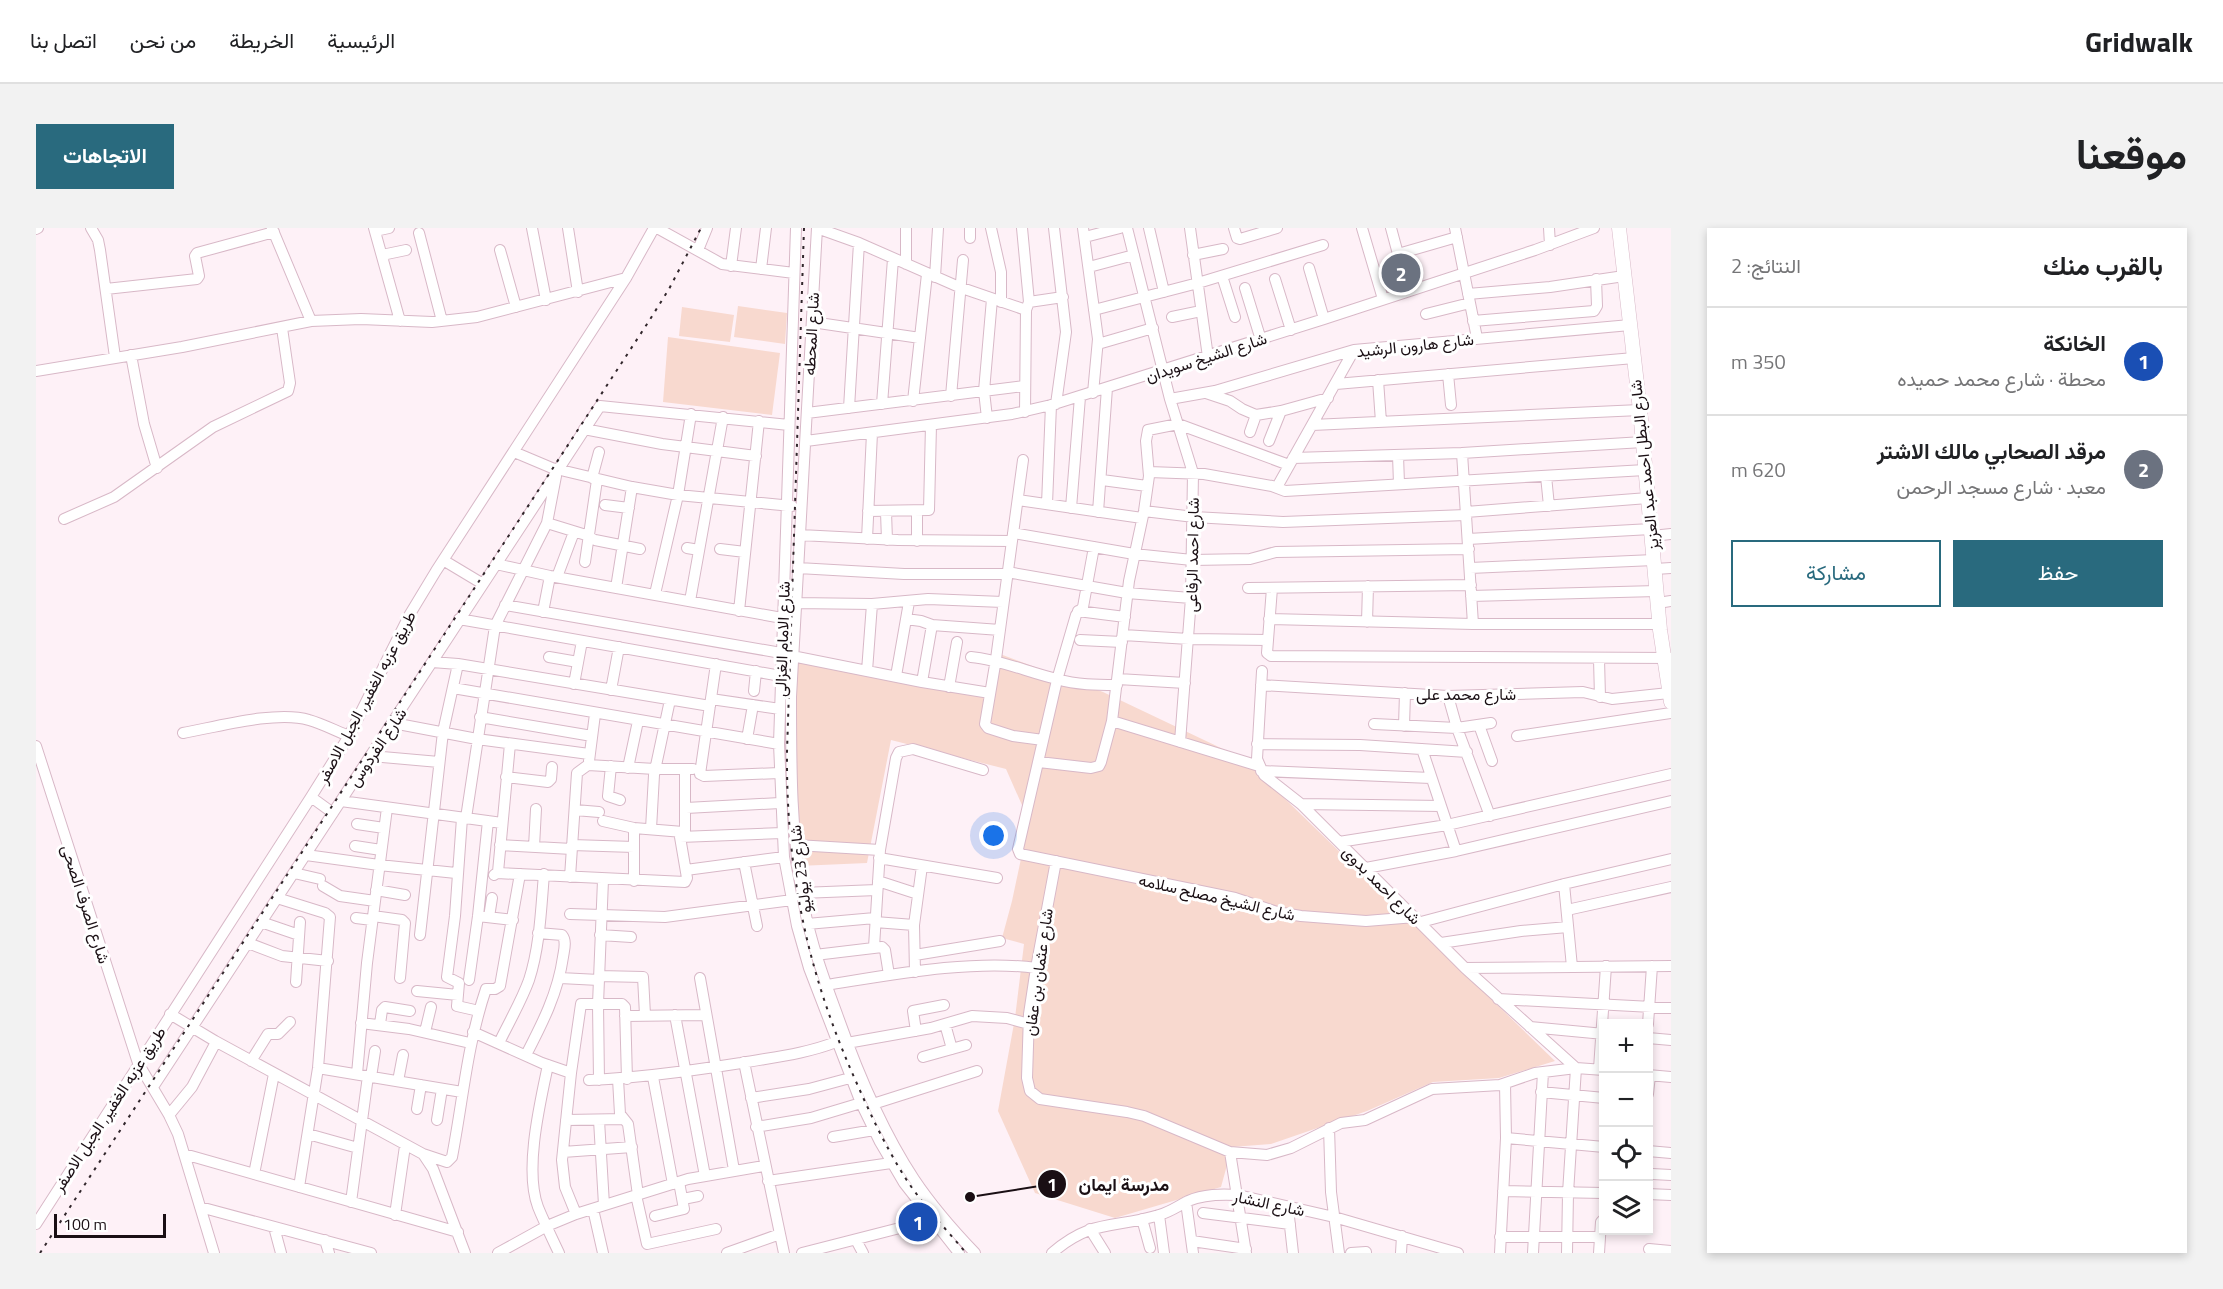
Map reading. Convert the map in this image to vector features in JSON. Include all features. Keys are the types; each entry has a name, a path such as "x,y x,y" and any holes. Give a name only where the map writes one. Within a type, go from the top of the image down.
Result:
{"main road":[{"name":"شارع البطل احمد عبد العزيز","path":"1619,228 1640,410 1654,565 1662,598 1670,697"}],"street":[{"path":"91,228 98,240 115,357"},
{"path":"388,228 375,229 400,321"},
{"path":"531,228 546,300"},
{"path":"568,228 578,292"},
{"path":"656,228 722,264 794,273"},
{"name":"طريق عزبه الغفير, الجبل الاصفر","path":"36,1224 349,736 410,614 656,228"},
{"path":"698,250 707,228"},
{"path":"731,266 736,228"},
{"path":"761,269 766,228"},
{"name":"شارع الامام الغزالى","path":"796,228 781,653 780,803 784,857 809,968 842,1043"},
{"path":"817,228 859,243 959,287 997,301 1027,306 1062,297"},
{"name":"شارع المحطه","path":"806,441 817,228"},
{"path":"906,228 906,264"},
{"path":"914,401 920,338 938,228"},
{"path":"987,418 984,391 1001,272 991,228"},
{"path":"1022,228 1027,306 1025,412"},
{"path":"1047,504 1053,405 1066,332 1054,228"},
{"path":"1093,393 1098,344 1084,233 1120,228"},
{"name":"شارع احمد الرفاعى","path":"1127,228 1170,399 1193,473 1191,598 1180,742"},
{"path":"1149,228 1164,292"},
{"path":"1190,228 1208,357"},
{"path":"1234,228 1237,238 1240,239 1277,228"},
{"path":"1362,228 1383,299"},
{"path":"1391,228 1408,291"},
{"path":"1549,228 1550,245"},
{"name":"شارع الشيخ سويدان","path":"806,441 987,418 1053,405 1291,330 1550,245 1594,228"},
{"path":"106,289 197,279 199,275 195,256 197,254 273,230 311,321"},
{"path":"419,233 442,321"},
{"path":"1398,254 1456,233 1477,338"},
{"path":"849,408 859,243"},
{"path":"1094,310 1198,283 1323,246"},
{"path":"1193,255 1223,249"},
{"path":"382,255 406,250"},
{"path":"500,250 516,308"},
{"path":"1089,267 1134,255"},
{"path":"882,404 893,259"},
{"path":"951,396 963,260"},
{"path":"1309,268 1324,319"},
{"path":"1222,276 1235,317"},
{"path":"1426,314 1469,299 1624,276"},
{"path":"36,371 311,321 339,319 442,321 486,315 626,278"},
{"path":"1275,279 1291,330"},
{"path":"1473,321 1594,311 1597,306 1596,279"},
{"path":"1245,288 1261,339"},
{"path":"1172,317 1201,311"},
{"path":"812,322 920,338"},
{"name":"شارع هارون الرشيد","path":"1170,399 1206,393 1354,350 1630,324"},
{"path":"64,519 114,497 213,427 288,391 290,383 282,328"},
{"path":"1098,344 1153,328"},
{"path":"1277,487 1354,350"},
{"path":"131,355 144,424 157,468"},
{"path":"1336,384 1634,358"},
{"path":"1448,374 1451,405"},
{"path":"1378,380 1381,422"},
{"path":"807,413 1024,386"},
{"path":"1098,512 1107,388"},
{"path":"1206,393 1230,401 1242,410 1256,415 1281,411 1328,398"},
{"path":"1071,508 1080,396"},
{"name":"شارع الفردوس","path":"153,1087 600,406 692,414"},
{"path":"1312,425 1640,410"},
{"path":"1269,441 1281,411"},
{"path":"655,594 678,495 692,414 789,425"},
{"path":"1250,432 1256,415"},
{"path":"690,601 723,417"},
{"path":"739,611 759,421"},
{"path":"1094,547 1083,607 1078,611 1057,680 1039,762 1086,768 1099,766 1112,721 1127,593 1148,486 1146,441 1148,430 1178,424 1291,462 1643,442"},
{"path":"868,512 927,512 930,509 931,425"},
{"path":"584,429 686,448 756,456"},
{"path":"867,539 872,433"},
{"name":"شارع 23 يوليو","path":"806,441 792,656 791,739 796,845 807,924 842,1043 873,1104 913,1179 938,1212 975,1253"},
{"path":"514,452 557,470 632,487 678,495 802,507"},
{"path":"585,562 599,452"},
{"path":"1462,453 1473,624"},
{"path":"1398,455 1400,484"},
{"path":"1023,460 986,726 1013,736 1043,740"},
{"path":"464,981 447,978 456,873 487,669 495,626 547,523 557,470"},
{"path":"1149,471 1193,473 1277,487 1285,491 1645,470"},
{"path":"1546,476 1550,506"},
{"path":"1102,480 1148,486"},
{"path":"616,588 632,487"},
{"path":"1018,500 1098,512 1283,522 1466,513 1648,498"},
{"path":"605,505 629,508"},
{"path":"886,512 887,540"},
{"path":"917,512 917,541"},
{"path":"547,523 595,540 640,549"},
{"path":"543,612 554,577 574,532"},
{"path":"800,535 917,541 1012,537 1192,560 1250,559 1276,552 1651,533 1671,534"},
{"path":"687,548 699,550"},
{"path":"720,549 746,552"},
{"path":"443,560 483,584"},
{"path":"496,564 554,577 782,618"},
{"path":"1470,568 1654,565 1671,568"},
{"path":"798,568 904,574 1007,573 1127,593 1191,598"},
{"path":"1248,588 1368,586 1662,598"},
{"path":"1367,622 1368,586"},
{"path":"1272,588 1267,653 1271,656 1668,659"},
{"path":"795,603 873,604 928,599 1003,602"},
{"path":"896,676 909,602"},
{"path":"867,671 873,604"},
{"path":"505,605 781,653"},
{"path":"1078,611 1125,617"},
{"path":"906,619 932,625 1000,630"},
{"path":"1269,619 1664,628"},
{"path":"459,620 781,676"},
{"path":"922,682 932,625"},
{"path":"1080,640 1268,640"},
{"path":"574,684 582,641"},
{"path":"950,687 957,642"},
{"path":"611,690 619,647"},
{"path":"792,656 990,693"},
{"path":"549,657 578,662"},
{"path":"971,657 996,659 1057,680 1083,684 1185,683"},
{"path":"1599,659 1600,697"},
{"path":"432,662 458,664 670,700 753,705 780,710"},
{"path":"420,935 443,732 458,664"},
{"path":"700,772 716,664"},
{"path":"754,691 756,671"},
{"path":"1260,769 1257,744 1262,671"},
{"name":"شارع محمد على","path":"1262,685 1448,696 1583,692 1612,699 1670,697"},
{"path":"453,688 779,744"},
{"path":"1404,726 1405,693"},
{"path":"1448,696 1457,728 1490,816"},
{"path":"651,830 655,769 670,700"},
{"path":"747,739 753,705"},
{"path":"1517,736 1671,713"},
{"path":"570,877 577,773 589,760 595,714"},
{"path":"480,717 592,736"},
{"path":"183,733 248,721 291,718 309,720 349,736"},
{"path":"628,768 638,721"},
{"path":"1112,721 1260,769 1431,778"},
{"path":"393,723 510,744 611,766 686,769 700,772 704,776 779,773"},
{"path":"1374,724 1457,728 1491,723"},
{"path":"1479,725 1492,761"},
{"path":"497,873 510,744"},
{"path":"1257,744 1422,748 1467,752"},
{"name":"شارع الصرف الصحى","path":"36,746 138,1063 169,1115 184,1154 214,1253"},
{"path":"1422,748 1456,851"},
{"path":"874,947 880,854 896,758 899,752 913,749 982,770"},
{"path":"371,756 439,762"},
{"name":"شارع الشيخ مصلح سلامه","path":"1039,762 1018,849 1020,854 1235,898 1277,912 1301,916 1366,921 1418,920 1671,859"},
{"path":"506,777 548,782 551,779 552,766"},
{"path":"611,766 608,796 620,800"},
{"path":"483,875 544,874 603,880 683,883 686,875 682,835 686,808 686,769"},
{"name":"شارع احمد بدوى","path":"1260,769 1268,779 1301,804 1465,968 1576,1068"},
{"path":"1340,842 1447,825 1671,774"},
{"path":"311,797 333,813"},
{"path":"341,801 502,823"},
{"path":"1366,868 1456,851 1671,801"},
{"path":"686,808 780,803"},
{"path":"1301,804 1441,806"},
{"path":"357,1074 375,895 387,808"},
{"path":"534,847 536,809"},
{"path":"575,810 601,816 634,828 682,835 782,833"},
{"path":"484,916 483,875 488,822"},
{"path":"357,824 384,828"},
{"path":"634,828 634,881"},
{"path":"500,845 634,848"},
{"path":"796,845 880,854 922,866 997,878"},
{"path":"355,846 381,850"},
{"path":"306,855 379,866 456,873"},
{"path":"686,875 744,862 784,857"},
{"name":"شارع عثمان بن عفان","path":"1056,861 1036,968 1029,1024 1027,1078 1030,1090 1040,1099 1144,1116 1230,1152 1257,1155 1278,1153 1329,1128 1365,1120 1432,1089 1505,1084 1528,1075 1576,1068 1599,1070"},
{"path":"744,862 757,926"},
{"path":"915,972 914,925 922,866"},
{"path":"294,873 322,883 340,896 405,895"},
{"path":"170,1014 216,1042 405,1146 447,1162 450,1160 463,1101 462,1092 479,1011 486,989 498,989 502,974 520,874"},
{"path":"499,1043 525,988 538,933 544,874"},
{"path":"603,880 594,1080 653,1077 799,1054 842,1043 916,1031 972,1016 1007,1018 1029,1024"},
{"path":"1564,884 1572,967"},
{"path":"801,892 878,885 918,894"},
{"path":"1567,910 1671,887"},
{"path":"277,898 328,915 330,918 318,1068 299,1187"},
{"path":"479,1011 459,1008 457,1000 492,898"},
{"path":"570,914 665,917 792,900"},
{"path":"484,916 513,920"},
{"path":"356,918 402,920 405,923 400,978"},
{"path":"807,924 875,920 914,925"},
{"path":"261,922 299,934"},
{"path":"296,982 300,922"},
{"path":"1441,943 1511,932 1568,927"},
{"path":"526,1055 543,1023 560,978 565,939 562,934 538,933"},
{"path":"600,936 631,937"},
{"path":"915,955 1000,941"},
{"path":"248,943 270,953 328,961"},
{"path":"815,955 882,947 885,950 889,975"},
{"path":"826,985 889,975 983,966 1036,968"},
{"path":"1603,1019 1606,966"},
{"path":"1648,1019 1652,966"},
{"path":"1465,968 1671,966"},
{"path":"560,978 644,977 645,1016"},
{"path":"700,978 734,1170"},
{"path":"417,992 457,1000"},
{"path":"1498,999 1671,1008"},
{"path":"576,1214 565,1187 563,1152 580,1006 583,1004 622,1004 626,1012 620,1110 628,1124 637,1195 647,1244 716,1229"},
{"path":"916,1031 913,1011 944,1005"},
{"path":"380,1024 382,1010 385,1007 410,1011"},
{"path":"425,1032 431,1007"},
{"path":"626,1012 645,1016 705,1015"},
{"path":"675,1015 705,1176"},
{"path":"251,1061 268,1034 278,1034 290,1022"},
{"path":"361,1023 472,1037 499,1043 548,1065 571,1072"},
{"path":"945,1024 952,1049"},
{"path":"1530,1027 1599,1034"},
{"path":"1653,1038 1671,1040"},
{"path":"169,1115 192,1087 216,1042"},
{"path":"842,1043 850,1078 891,1163 931,1220 958,1253"},
{"path":"923,1057 966,1046"},
{"path":"351,1202 361,1122 375,1051"},
{"path":"398,1081 403,1055"},
{"path":"744,1062 784,1253"},
{"path":"548,1065 540,1101 533,1156 536,1200 559,1253"},
{"path":"318,1068 462,1092"},
{"path":"1567,1253 1568,1192 1576,1068"},
{"path":"873,1104 977,1071"},
{"path":"1533,1253 1543,1072"},
{"path":"254,1174 274,1074"},
{"path":"1653,1075 1671,1077"},
{"path":"653,1077 676,1183 683,1199 684,1209 655,1216"},
{"path":"751,1098 810,1089 850,1078"},
{"path":"1500,1253 1506,1138 1505,1084"},
{"path":"417,1109 421,1085"},
{"path":"437,1120 442,1089"},
{"path":"1541,1092 1599,1097"},
{"path":"756,1127 811,1118 861,1102"},
{"path":"566,1120 624,1119"},
{"path":"599,1120 604,1205"},
{"path":"1329,1128 1331,1192 1339,1253"},
{"path":"833,1137 874,1130"},
{"path":"308,1134 358,1148"},
{"path":"1506,1138 1599,1147"},
{"path":"395,1215 405,1146"},
{"path":"563,1152 632,1147"},
{"path":"1653,1151 1671,1153"},
{"path":"1186,1202 1192,1247 1246,1251 1230,1152"},
{"path":"184,1154 458,1232"},
{"path":"423,1154 433,1168 465,1253"},
{"path":"768,1181 891,1163"},
{"path":"498,1253 547,1226 576,1214 676,1183 764,1166"},
{"path":"1653,1174 1671,1175"},
{"path":"1503,1191 1599,1193"},
{"name":"شارع النشار","path":"1052,1253 1077,1235 1090,1229 1159,1215 1186,1202 1213,1194 1238,1195 1334,1217 1458,1253"},
{"path":"1653,1194 1671,1195"},
{"path":"683,1199 698,1196"},
{"path":"200,1207 371,1253"},
{"path":"1288,1208 1292,1253"},
{"path":"592,1209 603,1253"},
{"path":"1203,1213 1290,1224"},
{"path":"1139,1253 1150,1248 1163,1248 1159,1215"},
{"path":"1142,1219 1150,1248"},
{"path":"802,1253 824,1250 931,1220"},
{"path":"274,1227 281,1253"},
{"path":"1090,1229 1103,1252"},
{"path":"727,1253 780,1234"},
{"path":"1401,1253 1402,1236"},
{"path":"1500,1237 1600,1237 1599,1253"},
{"path":"325,1240 329,1253"},
{"path":"856,1240 863,1253"},
{"path":"1649,1249 1671,1251"},
{"path":"1351,1253 1366,1252"}],"shaded area":[{"path":"738,306 787,313 785,344 734,337"},
{"path":"682,307 734,315 730,342 679,336"},
{"path":"668,337 780,353 772,415 663,402"},
{"path":"1000,654 1103,692 1244,759 1555,1061 1499,1078 1433,1082 1367,1111 1271,1144 1232,1147 1221,1187 1115,1218 1035,1193 998,1111 1015,1018 1024,944 1002,938 1029,821 1006,769 891,740 867,863 798,866 793,660 991,697"}],"railway":[{"path":"40,1253 649,321 669,289 701,228"},
{"path":"804,228 787,752 788,797 796,882 813,964 841,1045 869,1110 906,1179 927,1208 966,1253"}],"place":[{"name":"مرقد الصحابي مالك الاشتر","path":"1401,273"},
{"name":"مدرسة ايمان","path":"970,1197"},
{"name":"الخانكة","path":"918,1222"}]}
